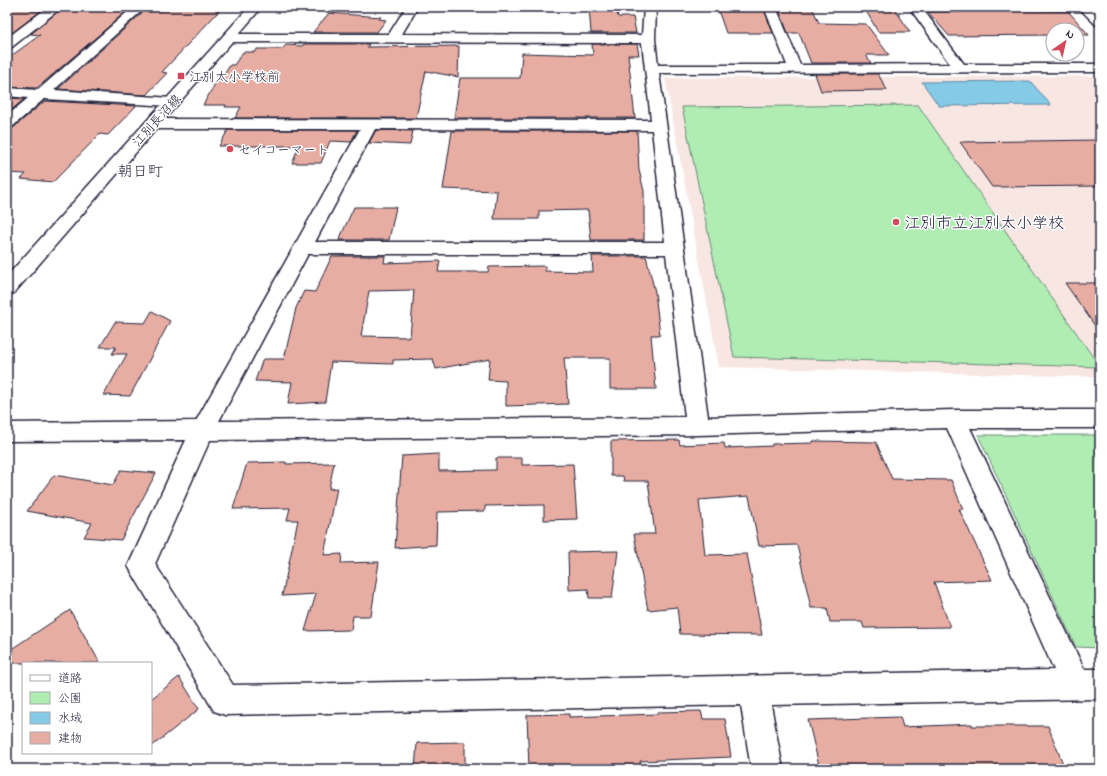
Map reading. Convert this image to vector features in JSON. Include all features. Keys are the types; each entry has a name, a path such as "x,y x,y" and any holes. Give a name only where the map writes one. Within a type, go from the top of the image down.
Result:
{"street":[{"path":"7,44 56,7"},
{"path":"7,124 140,7"},
{"name":"江別長沼線","path":"7,288 256,7"},
{"path":"393,39 412,7"},
{"path":"650,7 648,39 698,426"},
{"path":"770,7 795,68"},
{"path":"915,7 960,68"},
{"path":"1084,7 1100,22"},
{"path":"229,38 648,39"},
{"path":"652,69 1100,68"},
{"path":"7,92 172,102"},
{"path":"153,124 659,125"},
{"path":"370,124 202,431 141,566 225,700 1088,685 954,419"},
{"path":"302,248 675,248"},
{"path":"7,432 698,426 954,419 1100,419"},
{"path":"753,690 767,769"}],"shaded area":[{"name":"江別市立江別太小学校","path":"1100,76 1100,377 719,367 665,78"}],"green space":[{"name":"江別市立江別太小学校","path":"918,105 1100,367 734,357 682,107"},
{"path":"978,435 1100,435 1100,648 1076,647"}],"water":[{"path":"1030,81 1051,105 939,106 922,82"}],"building":[{"path":"7,7 46,7 12,33 7,32"},
{"path":"63,7 128,10 37,88 7,87 7,59 40,35 31,34"},
{"path":"156,7 221,9 162,72 167,73 146,95 58,89 144,11 151,11"},
{"path":"589,7 616,7 618,17 633,17 636,33 591,33"},
{"path":"717,7 763,7 773,33 726,33"},
{"path":"778,7 812,7 819,23 866,24 889,55 866,55 871,63 811,63 799,33 788,33"},
{"path":"865,9 895,9 910,32 878,32"},
{"path":"998,9 1068,11 1078,22 1045,22 1045,35 949,36 928,12 1000,11"},
{"path":"329,13 381,17 379,19 386,20 377,32 313,32"},
{"path":"304,44 369,44 367,47 459,46 458,77 426,71 416,118 235,118 241,107 225,107 226,105 203,105 220,75 224,75 230,65 234,65 243,52 255,52 257,49 282,49 286,45 302,46"},
{"path":"592,44 637,44 639,55 628,55 635,118 454,118 460,78 520,78 522,53 593,55"},
{"path":"815,74 878,74 887,90 821,91"},
{"path":"7,98 24,99 7,114"},
{"path":"45,101 136,106 108,135 100,134 53,182 21,179 26,174 7,173 7,130 13,128"},
{"path":"228,130 357,130 351,142 330,141 321,163 292,163 299,146 219,146"},
{"path":"376,130 413,131 410,145 369,143"},
{"path":"452,131 637,131 639,170 644,191 644,240 591,240 588,210 539,211 539,219 494,219 497,191 443,189"},
{"path":"1100,140 1100,186 992,187 960,142"},
{"path":"354,207 396,207 389,240 339,240"},
{"path":"332,256 385,256 384,263 440,261 438,272 488,272 489,267 545,266 545,271 593,272 592,256 646,256 655,292 660,335 651,335 656,389 610,389 610,358 564,358 568,404 506,406 506,381 488,380 490,359 436,369 433,359 393,360 393,364 331,362 325,402 288,404 292,382 255,381 263,359 284,359 296,308 304,291 315,292","holes":["414,290 410,337 361,336 369,291"]},
{"path":"1065,283 1100,283 1100,333"},
{"path":"152,311 170,321 130,396 104,395 127,354 112,354 116,347 100,347 115,322 145,323"},
{"path":"679,440 680,445 724,443 725,448 772,446 772,444 813,443 813,441 876,442 892,479 951,480 963,509 959,509 992,580 934,582 950,627 864,628 862,622 830,622 827,608 811,608 797,545 759,546 749,496 699,500 705,555 747,554 762,635 680,634 677,607 648,610 634,534 655,534 648,481 624,481 623,476 611,476 611,441"},
{"path":"439,454 439,471 496,470 496,458 522,458 522,465 573,464 577,519 544,520 544,505 485,506 485,511 437,512 436,545 395,548 402,456"},
{"path":"286,462 286,464 334,463 329,489 337,488 324,555 342,554 341,563 379,562 371,616 353,616 351,630 305,631 316,594 282,596 298,520 287,520 290,508 233,509 247,463"},
{"path":"121,470 156,473 121,540 84,537 92,523 27,511 54,475 113,485"},
{"path":"618,551 612,598 589,598 588,589 569,590 568,552"},
{"path":"70,610 99,662 7,663 7,652"},
{"path":"179,677 199,709 152,746 152,698"},
{"path":"701,711 703,719 725,719 731,757 640,761 641,769 529,769 527,715 569,714 569,717"},
{"path":"900,717 903,727 972,724 972,726 1048,726 1065,769 820,769 808,720"},
{"path":"465,742 465,769 415,769 417,743"}],"place":[{"name":"江別太小学校前","path":"181,76"},
{"name":"セイコーマート","path":"230,149"},
{"name":"江別市立江別太小学校","path":"896,222"}],"district":[{"name":"朝日町","path":"140,171"}]}
